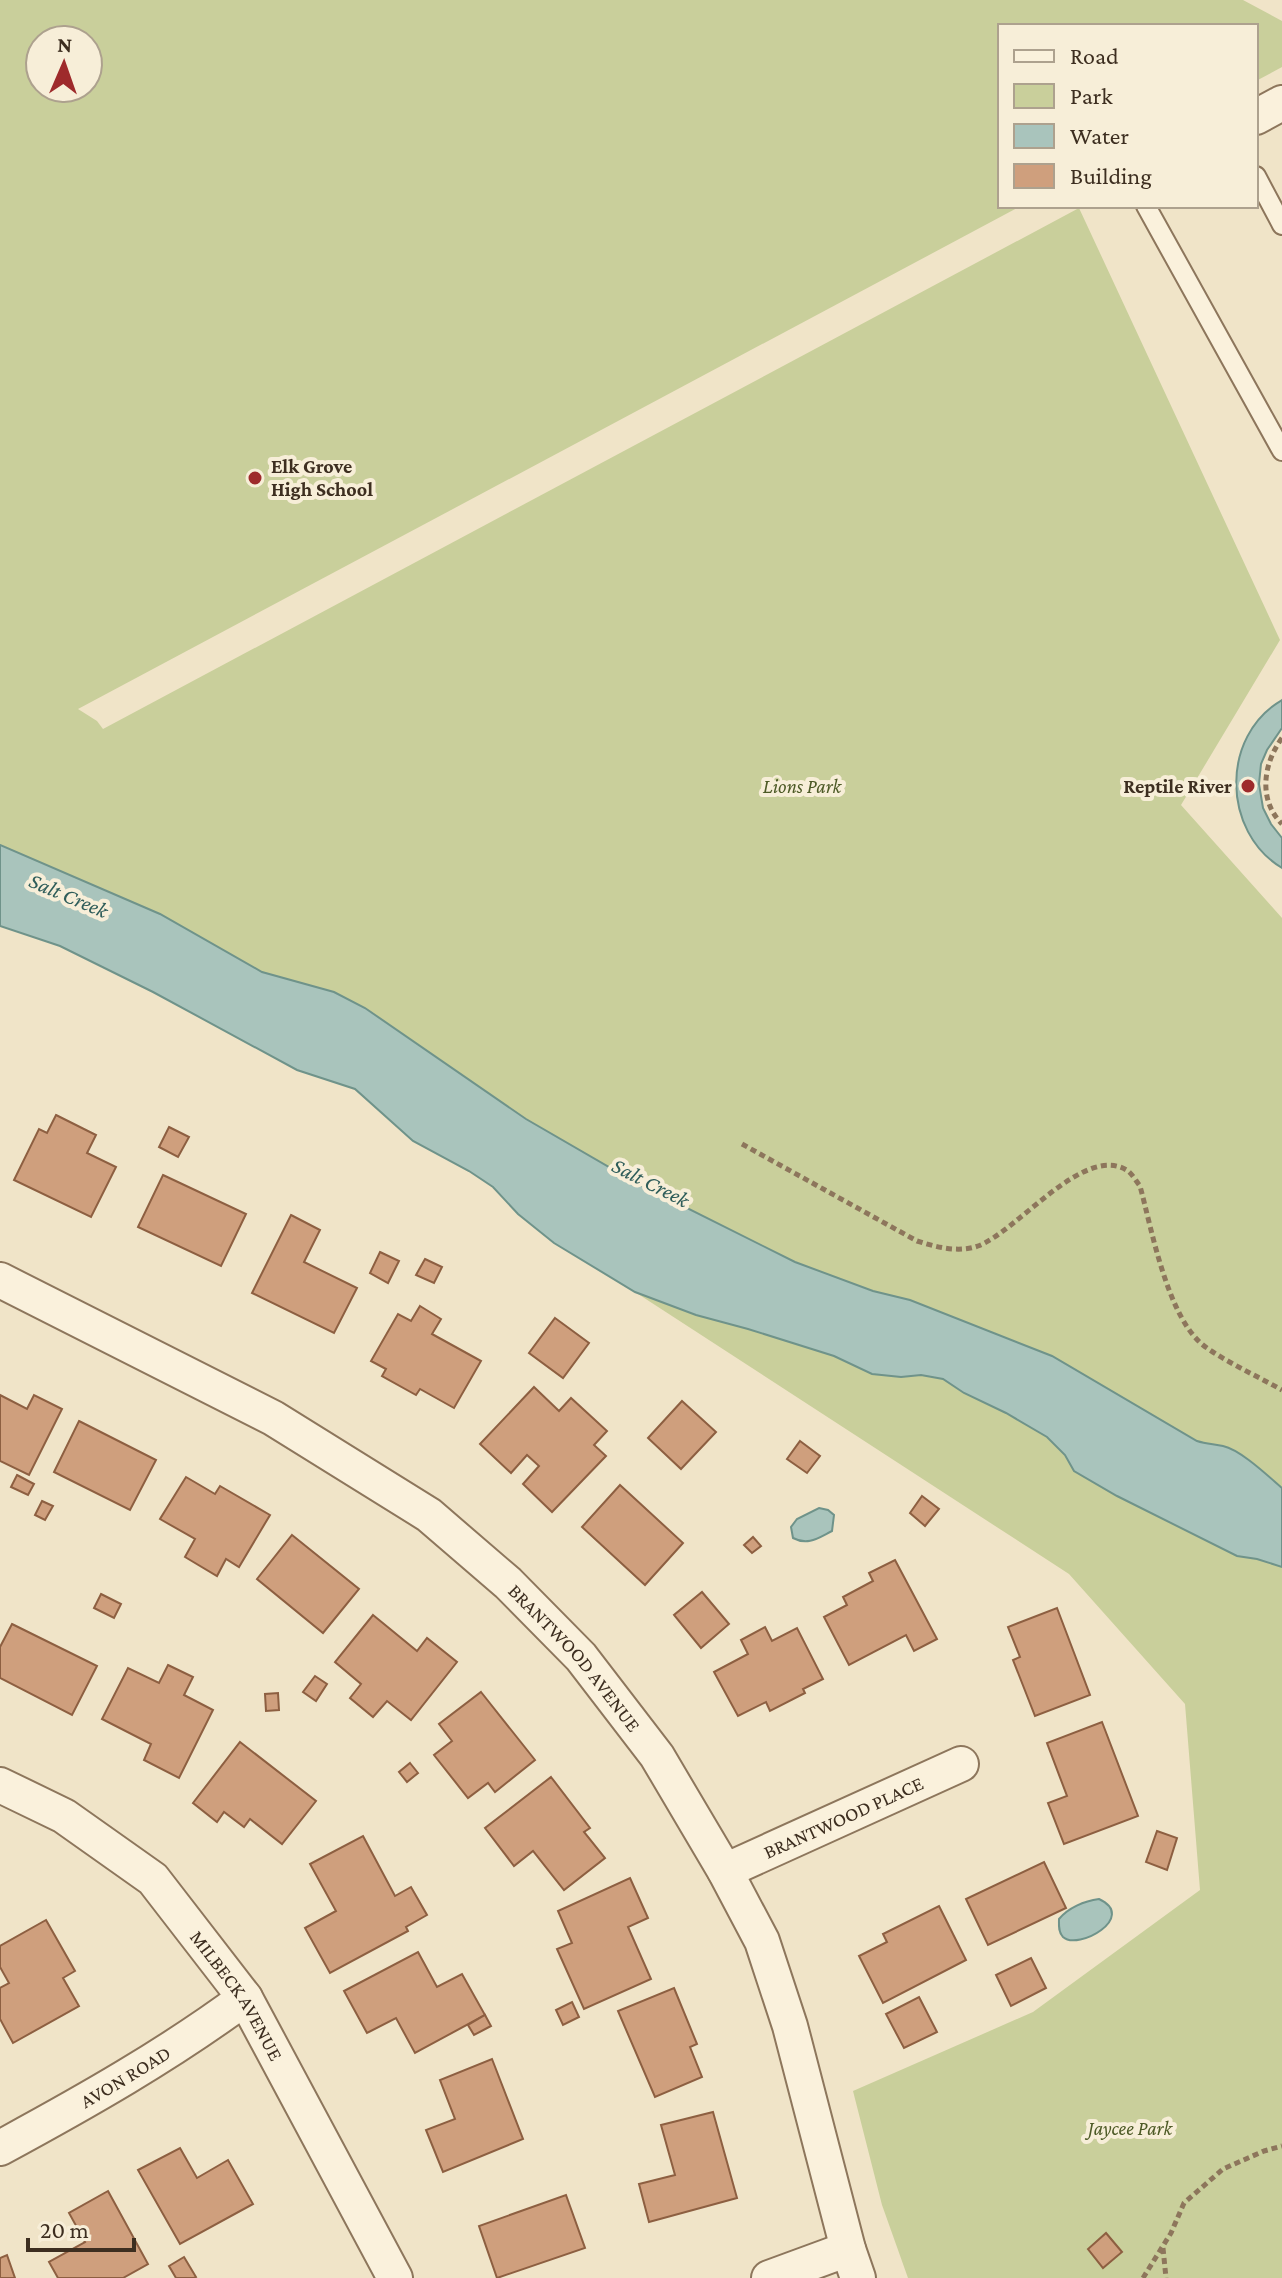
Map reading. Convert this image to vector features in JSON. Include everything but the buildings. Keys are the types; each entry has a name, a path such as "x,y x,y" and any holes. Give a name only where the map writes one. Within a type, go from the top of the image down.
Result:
{"street":[{"path":"1258,116 1282,103"},
{"name":"BRANTWOOD AVENUE","path":"0,1280 273,1418 429,1515 508,1583 581,1657 657,1756 762,1941 790,2026 853,2263"},
{"name":"BRANTWOOD PLACE","path":"725,1871 961,1764"},
{"name":"MILBECK AVENUE","path":"0,1785 64,1816 153,1879 245,1998 395,2278"},
{"name":"AVON ROAD","path":"0,2148 94,2098 198,2033 245,1998"},
{"path":"769,2278 853,2263"}],"lane":[{"path":"1258,180 1282,225"},
{"path":"1147,208 1282,451"}],"path":[{"path":"1282,738 1267,768 1271,813 1282,824"},
{"path":"742,1144 917,1241 945,1249 976,1247 990,1240 1074,1176 1096,1166 1112,1165 1129,1172 1140,1186 1172,1299 1184,1323 1204,1347 1282,1390"},
{"path":"1143,2278 1163,2248 1184,2203 1208,2180 1223,2169 1282,2146"},
{"path":"1163,2248 1166,2278"}],"green space":[{"name":"Lions Park","path":"0,0 1243,0 1282,21 1282,67 1258,80 1258,24 998,24 998,208 1017,208 78,709 97,721 103,729 1079,208 1280,640 1181,805 1282,918 1282,1488 1225,1446 1197,1441 1052,1356 910,1300 873,1291 795,1262 635,1182 526,1119 365,1008 334,992 262,972 160,914 0,845"},
{"name":"Jaycee Park","path":"635,1292 696,1315 834,1356 872,1374 901,1377 921,1375 943,1379 1047,1437 1065,1455 1074,1471 1117,1496 1237,1556 1282,1567 1282,2278 908,2278 882,2205 853,2091 1033,2012 1200,1890 1185,1704 1069,1574"}],"water":[{"name":"Reptile River","path":"1282,700 1282,728 1261,764 1259,784 1263,808 1282,838 1282,868 1262,852 1248,832 1239,809 1236,784 1239,759 1247,736 1262,716"},
{"name":"Salt Creek","path":"0,845 160,914 262,972 334,992 365,1008 526,1119 635,1182 795,1262 873,1291 910,1300 1052,1356 1197,1441 1230,1448 1282,1488 1282,1567 1237,1556 1117,1496 1074,1471 1065,1455 1047,1437 943,1379 921,1375 901,1377 872,1374 834,1356 696,1315 635,1292 554,1243 518,1214 493,1187 413,1141 355,1089 297,1070 60,946 0,926"},
{"path":"819,1508 834,1515 832,1531 808,1541 793,1538 791,1527 797,1519"},
{"path":"1099,1899 1109,1906 1112,1914 1109,1923 1080,1940 1063,1937 1059,1919 1077,1906"}],"place":[{"name":"Elk Grove High School","path":"255,478"},
{"name":"Reptile River","path":"1248,786"}]}
